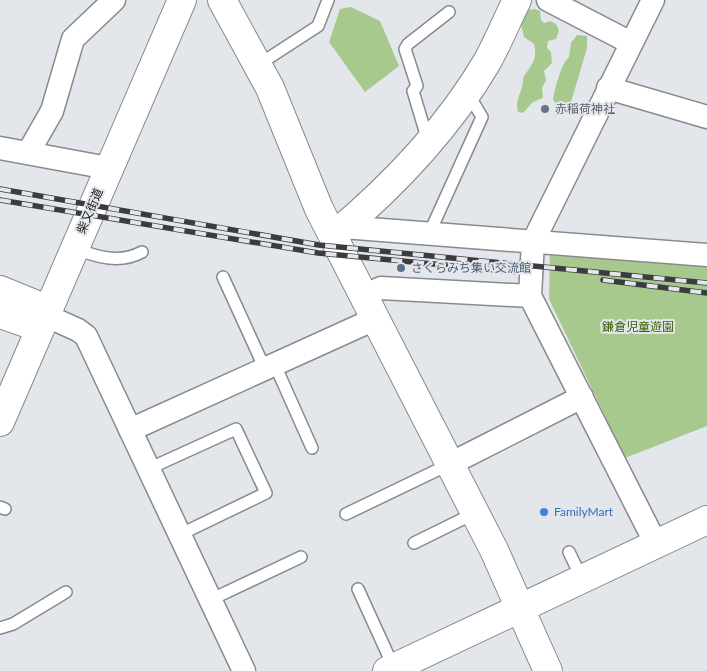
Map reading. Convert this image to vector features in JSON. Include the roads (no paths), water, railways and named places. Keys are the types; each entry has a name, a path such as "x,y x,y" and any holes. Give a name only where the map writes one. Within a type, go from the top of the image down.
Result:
{"street":[{"path":"28,153 52,111 73,39 91,8 114,0"},
{"name":"柴又街道","path":"0,422 182,0"},
{"path":"222,0 258,65 313,196 338,231 371,307 475,513 548,671"},
{"path":"338,231 404,171 467,92 487,62 517,0"},
{"path":"548,0 631,43"},
{"path":"653,0 533,242 530,296 656,544"},
{"path":"608,88 707,117"},
{"path":"0,148 108,168"},
{"path":"338,231 429,234 707,255"},
{"path":"130,430 270,367 371,307 381,288 530,296"},
{"path":"0,290 39,306 47,316 78,330 86,336 244,671"},
{"path":"0,314 32,325 47,316"},
{"path":"450,464 582,397"},
{"path":"390,669 520,610 707,520"}],"lane":[{"path":"258,65 318,26 328,0"},
{"path":"428,142 413,91 417,86 405,49 408,44 449,12"},
{"path":"429,234 482,117 467,92"},
{"path":"74,249 91,255 121,259 129,259 142,252"},
{"path":"223,277 312,448"},
{"path":"148,469 236,428 266,493 179,535"},
{"path":"346,514 450,464"},
{"path":"414,543 475,513"},
{"path":"569,552 582,580"},
{"path":"210,600 301,557"},
{"path":"358,589 390,669"},
{"path":"0,628 13,624 66,592"}],"railway":[{"path":"0,189 319,245 707,283"},
{"path":"0,200 318,253 518,272"},
{"path":"603,280 707,293"}],"place":[{"name":"赤稲荷神社","path":"545,109"},
{"name":"さくらみち集い交流館","path":"401,268"},
{"name":"FamilyMart","path":"544,512"}],"park label":[{"name":"鎌倉児童遊園","path":"638,327"}]}
